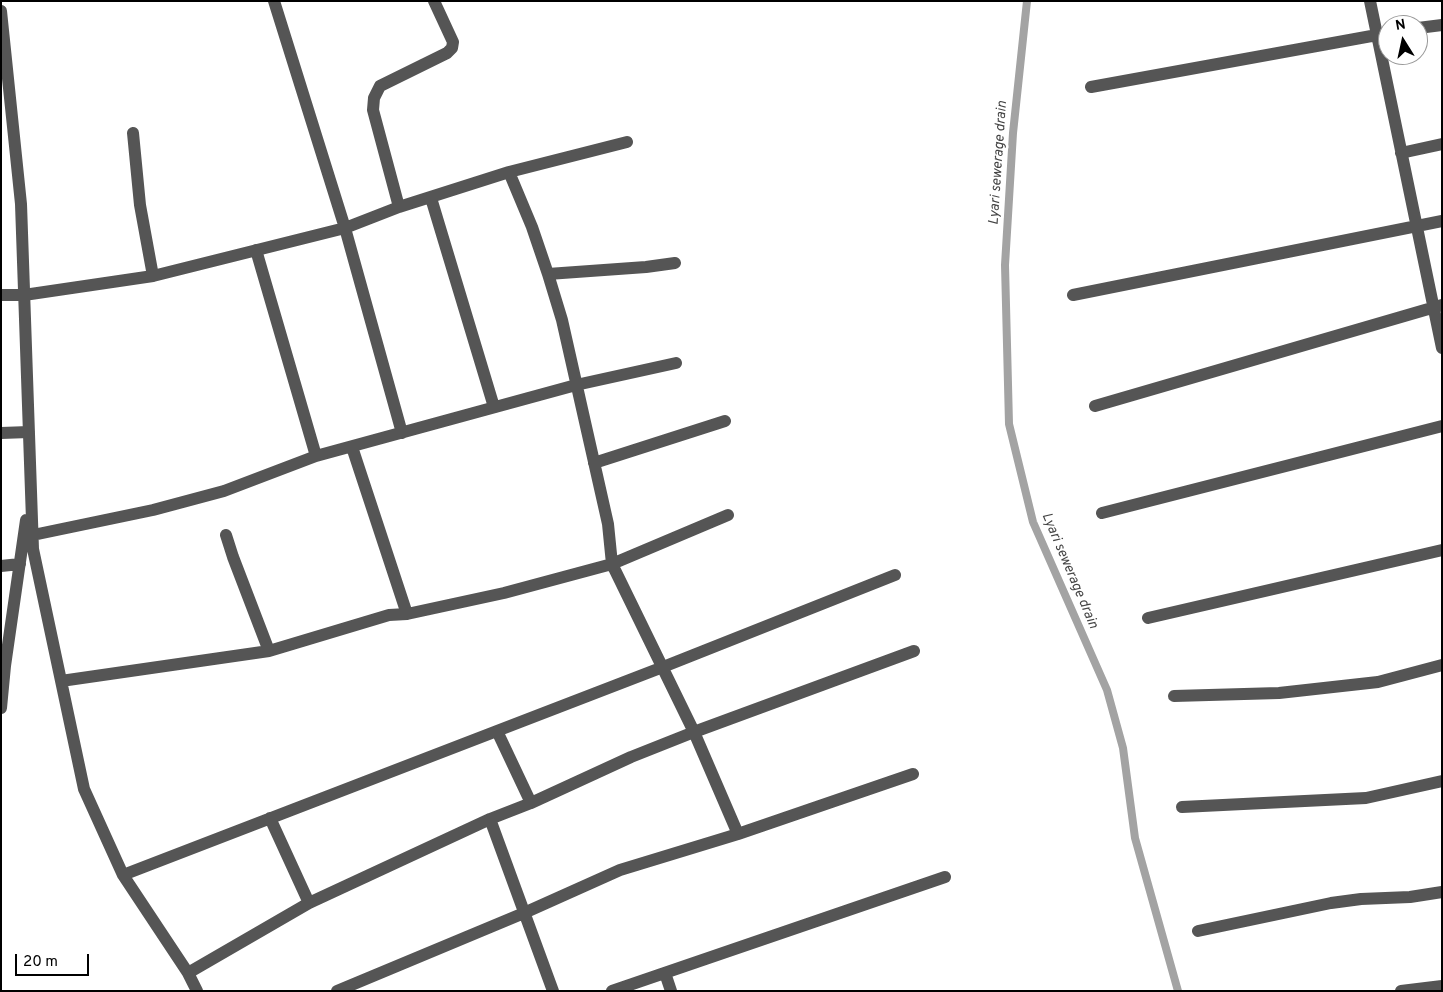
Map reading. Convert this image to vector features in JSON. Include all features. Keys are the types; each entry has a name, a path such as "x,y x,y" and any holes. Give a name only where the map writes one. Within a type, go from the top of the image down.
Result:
{"street":[{"path":"274,1 345,228 402,433"},
{"path":"399,208 373,110 374,98 380,86 447,53 452,48 453,42 434,1"},
{"path":"1370,1 1378,23"},
{"path":"1,11 21,204 33,548 84,789 123,875 188,973 197,991"},
{"path":"1428,27 1442,25"},
{"path":"1091,87 1378,35"},
{"path":"1387,65 1401,153 1416,226 1437,305 1442,348"},
{"path":"133,133 140,206 153,276"},
{"path":"1,295 24,295 153,276 345,228 509,172 628,142"},
{"path":"1401,153 1442,144"},
{"path":"509,172 532,227 562,320 608,524 612,564 694,732 738,834"},
{"path":"430,198 494,407"},
{"path":"1073,295 1442,221"},
{"path":"256,250 316,456"},
{"path":"548,274 638,268 675,263"},
{"path":"1095,406 1437,305"},
{"path":"33,535 153,510 216,493 316,456 576,385 676,363"},
{"path":"594,463 725,421"},
{"path":"1102,513 1442,426"},
{"path":"1,433 29,432"},
{"path":"352,447 407,614"},
{"path":"1,708 5,666 31,486"},
{"path":"61,681 269,651 389,614 407,614 504,593 612,564 728,515"},
{"path":"226,535 269,651"},
{"path":"1148,618 1442,550"},
{"path":"1,566 20,564"},
{"path":"123,875 895,575"},
{"path":"188,973 308,903 490,819 531,803 631,757 694,732 914,651"},
{"path":"1174,696 1279,693 1378,682 1442,665"},
{"path":"497,730 531,803"},
{"path":"337,991 524,913 620,870 738,834 913,774"},
{"path":"1182,807 1366,798 1442,781"},
{"path":"270,818 308,903"},
{"path":"490,819 553,991"},
{"path":"612,991 945,877"},
{"path":"1198,931 1331,903 1361,899 1410,897 1442,892"},
{"path":"665,973 671,991"},
{"path":"1400,991 1442,986"}],"waterway":[{"name":"Lyari sewerage drain","path":"1027,1 1013,133 1005,265 1009,424 1033,522 1107,690 1123,748 1135,838 1178,991"}]}
